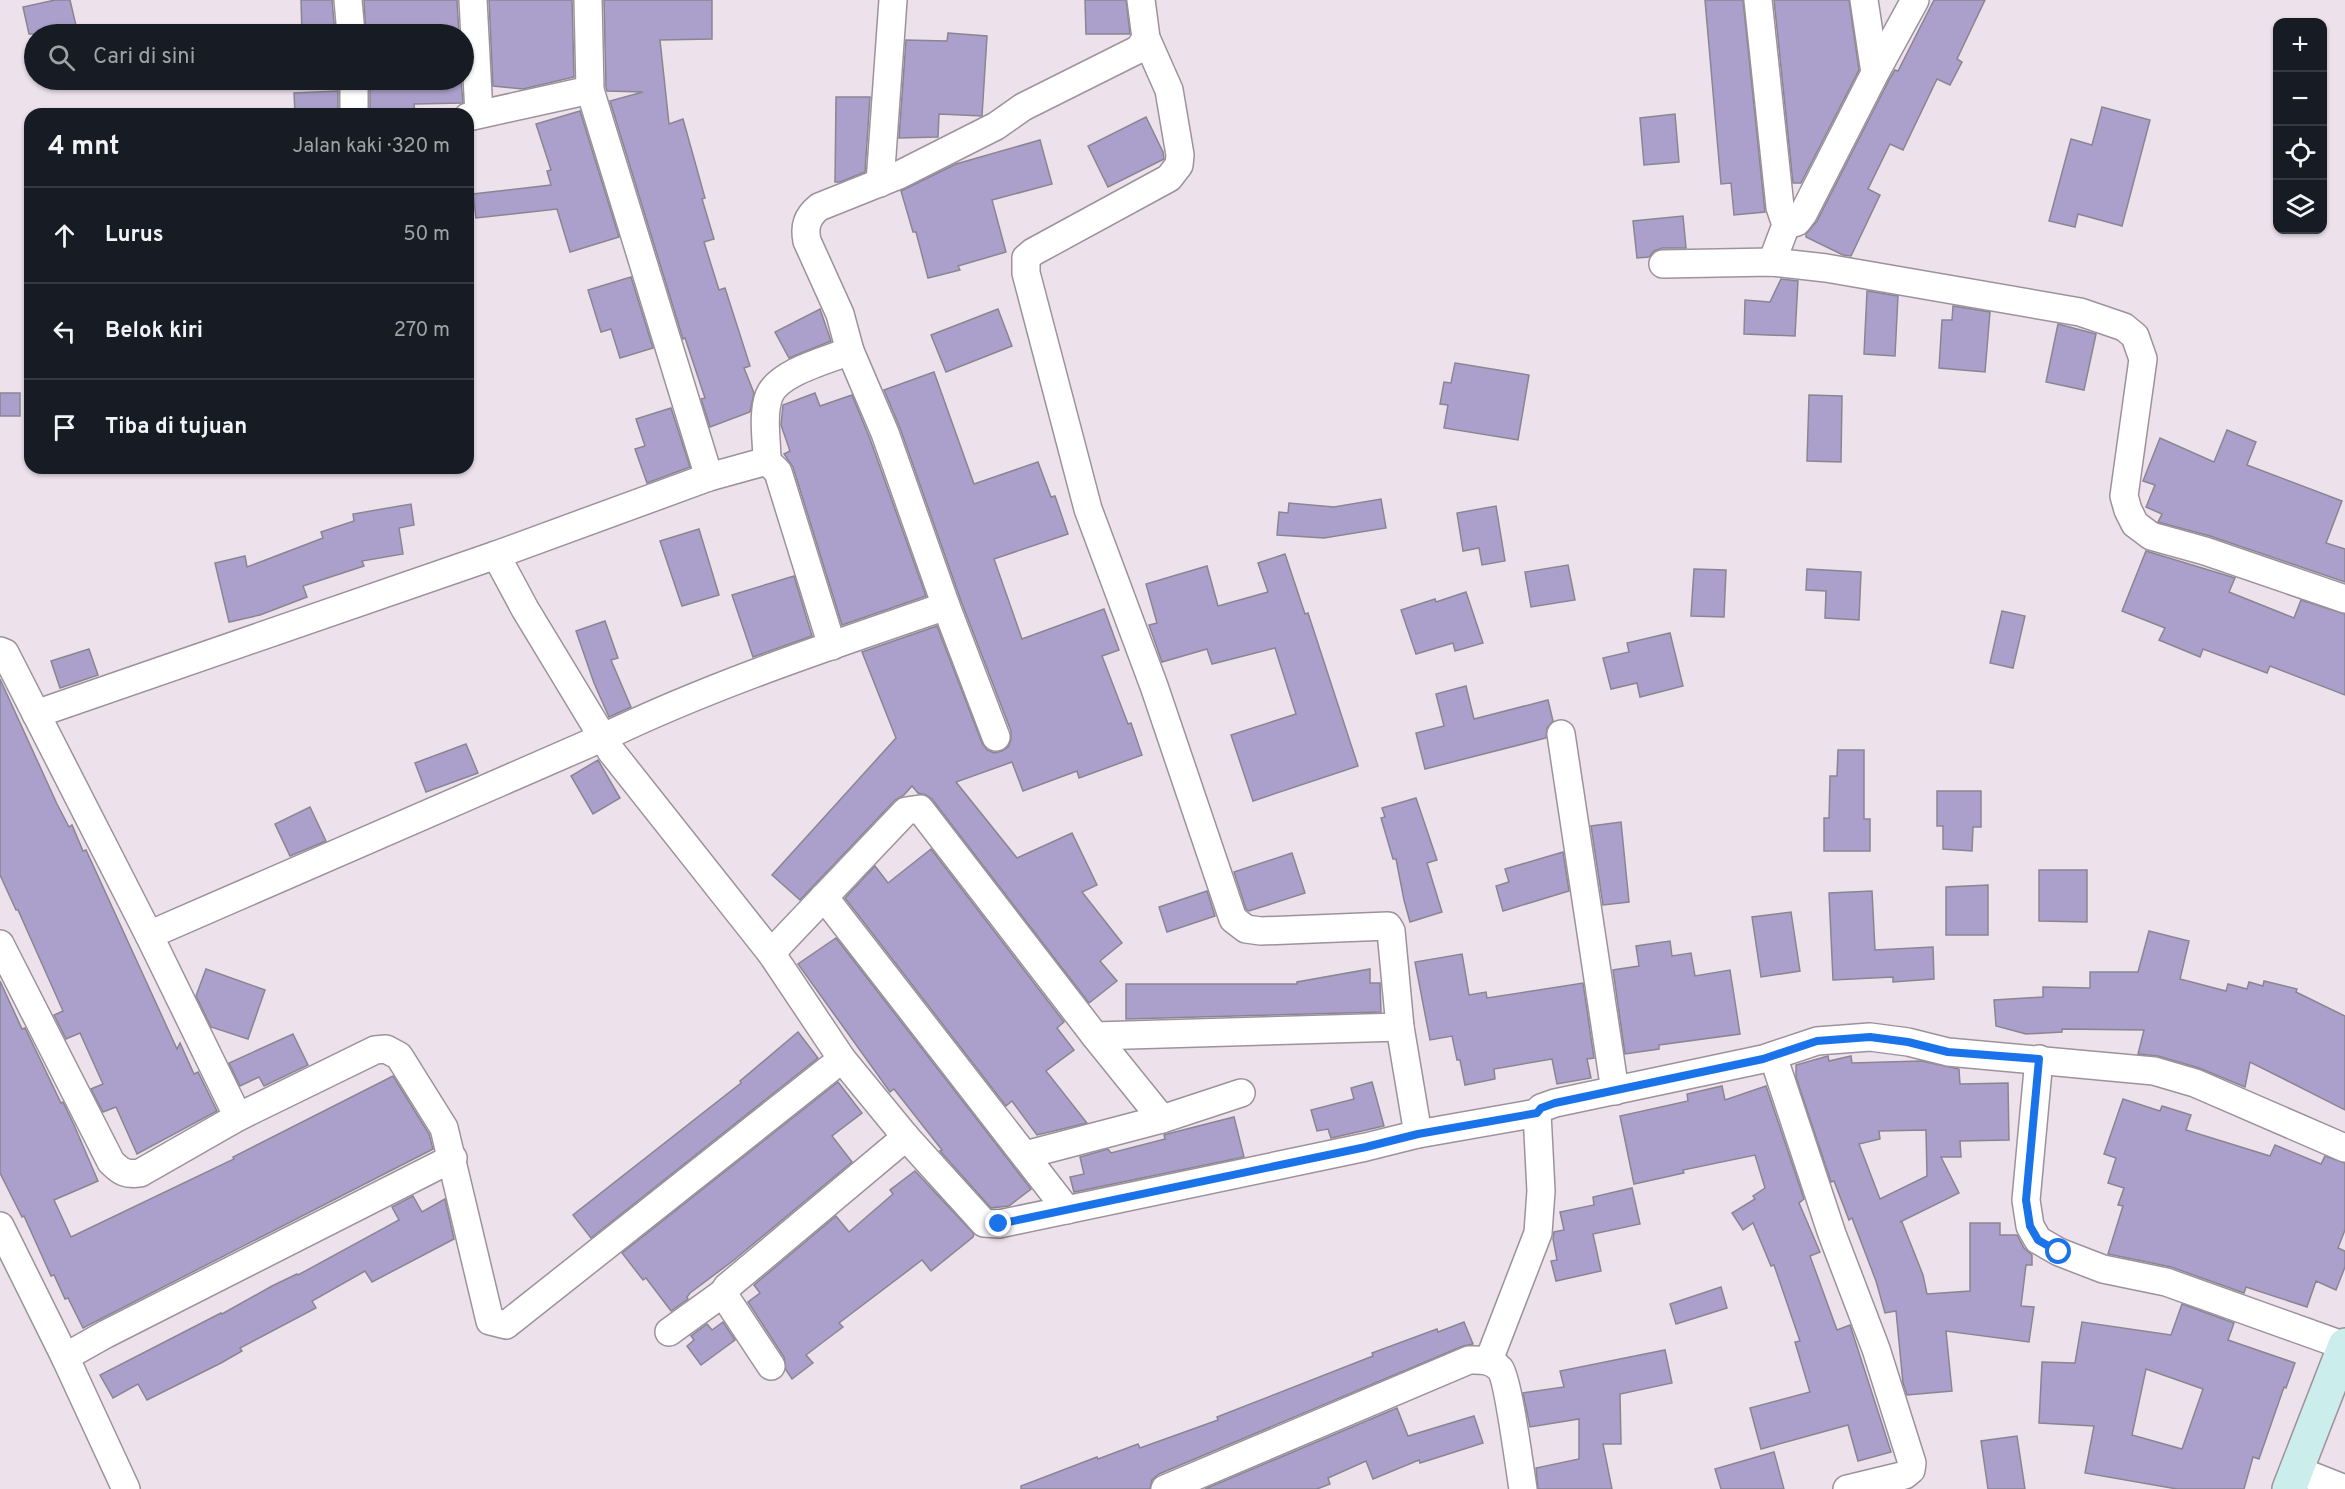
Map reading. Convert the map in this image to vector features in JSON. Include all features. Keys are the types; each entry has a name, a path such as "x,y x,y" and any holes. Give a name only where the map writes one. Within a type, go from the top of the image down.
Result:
{"street":[{"path":"348,0 350,24"},
{"path":"473,0 473,24"},
{"path":"588,0 590,90 709,477"},
{"path":"880,183 893,0"},
{"path":"1141,0 1146,38 1168,90 1180,154 1179,165 1168,178 1034,252 1026,258 1026,273 1088,509 1154,686 1233,919 1246,929 1262,931 1388,926 1391,931 1400,1027 1418,1134"},
{"path":"1758,0 1780,207 1786,225 1772,262"},
{"path":"1864,0 1875,73"},
{"path":"1786,225 1797,222 1803,214 1915,0"},
{"path":"996,737 946,606 885,433 850,351 840,314 807,241 805,230 809,215 819,207 880,183 996,126 1023,107 1139,49 1146,38"},
{"path":"354,90 354,108"},
{"path":"473,90 473,108"},
{"path":"474,116 590,90"},
{"path":"1663,264 1772,262 1826,268 2080,312 2124,327 2135,336 2143,359 2124,496 2135,524 2151,536 2205,551 2345,598"},
{"path":"832,646 778,472 766,461 766,409 770,394 779,382 792,374 850,351"},
{"path":"36,714 496,555 709,477 766,461"},
{"path":"496,555 525,609 611,751 771,953 842,1059 906,1137 984,1223 999,1224 1418,1134 1537,1113 1541,1108 1555,1103 1773,1056 1817,1041 1870,1037 1908,1042 1948,1052 2154,1071 2195,1083 2345,1148"},
{"path":"149,935 604,737 656,712 734,680 946,606"},
{"path":"0,651 5,653 149,935 238,1117"},
{"path":"1561,734 1615,1091"},
{"path":"771,953 906,811 911,808 920,809 1162,1119"},
{"path":"824,897 1067,1210"},
{"path":"0,944 111,1162 122,1172 140,1173 238,1117 375,1050 386,1049 399,1056 444,1128 490,1321 506,1325 842,1059"},
{"path":"1095,1036 1400,1027"},
{"path":"1773,1056 1832,1234 1876,1349 1912,1463 1911,1470 1905,1475 1847,1489"},
{"path":"2039,1059 2026,1200 2030,1226 2038,1240 2059,1252 2103,1269 2166,1282 2345,1345 2293,1479 2345,1489"},
{"path":"1025,1155 1162,1119 1241,1093"},
{"path":"1489,1360 1538,1233 1541,1191 1537,1113"},
{"path":"669,1332 723,1293 727,1287 906,1137"},
{"path":"65,1357 453,1158"},
{"path":"0,1226 65,1357 126,1489"},
{"path":"723,1293 771,1366"},
{"path":"1165,1489 1469,1360 1489,1360 1501,1370 1523,1489"}],"building":[{"path":"55,0 70,0 76,24 27,24 23,7"},
{"path":"301,0 332,0 334,24 302,24"},
{"path":"364,0 457,0 458,24 365,24"},
{"path":"489,0 572,0 574,77 523,89 493,86"},
{"path":"604,0 712,0 712,39 660,40 669,124 683,119 714,239 704,242 719,290 725,288 750,366 744,368 754,393 750,412 710,427 701,399 705,398 685,338 683,339 610,101 643,92 607,91 606,87"},
{"path":"1085,0 1126,0 1130,34 1086,34"},
{"path":"1705,0 1743,0 1765,212 1734,215 1731,183 1721,184"},
{"path":"1774,0 1849,0 1859,70 1801,183 1793,183"},
{"path":"1934,0 1985,0 1957,59 1962,62 1950,85 1937,79 1903,150 1890,144 1868,189 1880,195 1851,256 1843,255 1806,237 1806,234 1817,221 1889,80 1895,70 1898,71"},
{"path":"948,33 987,36 982,116 939,114 938,137 899,138 906,40 947,41"},
{"path":"370,90 462,90 463,103 414,104 414,108 370,108"},
{"path":"338,91 338,108 295,108 294,93"},
{"path":"836,97 870,97 865,172 840,182 835,182"},
{"path":"2102,107 2150,120 2122,226 2078,214 2075,227 2049,221 2071,139 2092,145"},
{"path":"580,111 619,237 570,252 557,209 476,218 474,194 551,185 547,171 551,170 536,124"},
{"path":"1675,114 1679,162 1644,165 1640,118"},
{"path":"1146,117 1163,152 1164,159 1108,187 1088,146"},
{"path":"1040,140 1052,184 992,200 1006,252 958,266 960,270 928,278 916,232 913,232 901,191 956,164"},
{"path":"1683,216 1686,248 1662,248 1654,251 1649,257 1637,258 1633,221"},
{"path":"631,277 653,348 620,358 611,329 601,332 588,290"},
{"path":"1781,279 1798,281 1795,336 1744,334 1745,300 1770,302"},
{"path":"1867,291 1898,296 1895,356 1864,354"},
{"path":"1953,306 1990,312 1985,372 1939,368 1942,320 1952,320"},
{"path":"820,309 831,341 789,358 775,332"},
{"path":"998,309 1012,346 946,372 931,335"},
{"path":"2058,324 2096,334 2084,390 2046,382"},
{"path":"1455,363 1529,375 1518,440 1444,428 1448,405 1440,404 1444,382 1451,383"},
{"path":"934,372 974,484 1038,462 1051,497 1055,496 1068,534 994,559 1022,639 1104,609 1119,650 1102,656 1142,755 1079,778 1077,771 1023,791 1012,762 956,782 1017,858 1072,833 1097,885 1082,892 1122,943 1100,961 1117,981 1089,1003 932,799 918,793 912,786 904,795 895,800 800,900 772,875 896,738 862,652 937,626 982,743 987,750 994,753 1008,747 1011,740 1011,731 884,390"},
{"path":"0,393 20,393 20,416 0,416"},
{"path":"815,393 820,406 852,395 926,596 842,625 793,467 784,454 790,451 781,425 783,405"},
{"path":"1809,395 1842,396 1841,462 1807,461"},
{"path":"671,408 690,467 647,483 635,449 645,446 636,419"},
{"path":"2227,430 2256,442 2247,465 2342,501 2326,543 2345,549 2345,582 2210,536 2158,522 2162,514 2146,507 2155,485 2143,481 2160,438 2214,462"},
{"path":"1381,499 1386,528 1324,538 1277,535 1279,512 1288,513 1289,503 1334,507"},
{"path":"411,504 414,525 399,528 403,554 362,561 364,566 303,586 307,597 260,615 229,622 215,563 245,556 247,567 323,538 321,532 354,521 353,514"},
{"path":"1496,506 1505,561 1482,565 1479,548 1463,551 1457,513"},
{"path":"699,529 719,595 682,606 660,541"},
{"path":"2146,551 2235,578 2229,592 2294,618 2301,600 2345,614 2345,695 2270,666 2267,673 2203,649 2200,657 2159,640 2165,628 2122,611"},
{"path":"1285,554 1305,614 1308,613 1358,766 1253,801 1231,735 1296,714 1275,648 1212,664 1207,649 1162,662 1149,625 1157,623 1146,584 1207,566 1218,606 1268,592 1258,563"},
{"path":"1568,565 1575,600 1531,607 1525,572"},
{"path":"1694,569 1726,570 1724,617 1691,616"},
{"path":"1807,569 1861,572 1859,620 1825,618 1826,591 1806,590"},
{"path":"794,576 812,636 753,657 732,595"},
{"path":"1466,592 1483,643 1455,651 1453,643 1416,654 1401,610"},
{"path":"2002,611 2025,616 2013,668 1990,663"},
{"path":"605,621 618,658 611,660 631,707 609,717 594,683 576,631"},
{"path":"1670,633 1683,686 1640,697 1637,683 1611,689 1603,658 1629,652 1627,643"},
{"path":"89,649 98,675 60,688 51,661"},
{"path":"0,679 57,804 69,827 72,825 83,851 86,850 177,1049 180,1043 194,1074 198,1072 217,1111 137,1154 116,1107 103,1112 91,1089 103,1084 80,1033 66,1039 54,1015 63,1011 0,875"},
{"path":"1466,686 1474,719 1548,700 1553,721 1547,728 1546,738 1425,769 1416,733 1444,726 1436,694"},
{"path":"466,744 478,773 426,792 415,763"},
{"path":"1838,750 1864,750 1864,819 1870,819 1870,851 1824,851 1824,818 1829,818 1830,776 1837,776"},
{"path":"598,760 620,798 593,814 571,776"},
{"path":"1937,791 1981,791 1981,827 1973,827 1972,851 1943,849 1943,826 1937,826"},
{"path":"1416,798 1437,860 1427,863 1442,912 1410,922 1396,859 1393,859 1381,818 1385,817 1382,808"},
{"path":"310,807 326,841 290,856 275,824"},
{"path":"1621,822 1629,902 1603,905 1591,826"},
{"path":"931,849 1064,1022 1057,1028 1074,1050 1046,1071 1087,1123 1037,1135 1012,1101 1006,1106 845,898 875,866 888,883"},
{"path":"1563,852 1569,891 1503,911 1496,886 1509,882 1505,869"},
{"path":"1292,853 1305,893 1249,911 1246,909 1234,872"},
{"path":"2039,870 2087,870 2087,922 2039,921"},
{"path":"1988,885 1988,935 1946,935 1946,887"},
{"path":"1207,891 1215,916 1167,932 1159,907"},
{"path":"1872,891 1875,950 1933,947 1934,979 1893,982 1893,977 1833,980 1829,893"},
{"path":"1791,912 1800,971 1761,977 1752,917"},
{"path":"2149,931 2189,941 2180,979 2226,991 2228,984 2247,989 2249,982 2263,986 2264,981 2297,989 2296,992 2345,1016 2345,1110 2250,1062 2245,1087 2199,1068 2158,1056 2138,1054 2144,1030 2062,1029 2062,1032 2026,1034 1996,1026 1994,1000 2043,997 2043,987 2090,988 2090,972 2138,972"},
{"path":"836,938 1031,1189 1009,1206 991,1208 940,1151 942,1150 894,1089 890,1092 798,964"},
{"path":"1670,941 1672,956 1691,953 1695,976 1730,970 1740,1034 1659,1045 1659,1049 1625,1054 1613,970 1639,966 1636,946"},
{"path":"1462,954 1469,995 1486,992 1487,998 1583,983 1594,1058 1587,1059 1591,1078 1557,1084 1552,1059 1494,1069 1495,1079 1465,1085 1452,1036 1430,1040 1415,962"},
{"path":"206,969 265,990 248,1039 211,1027 196,996"},
{"path":"1370,969 1370,983 1380,983 1381,1012 1126,1019 1126,984 1297,984 1297,982"},
{"path":"0,981 22,1029 25,1028 61,1103 63,1102 98,1181 54,1200 71,1237 234,1159 233,1157 393,1076 429,1134 433,1149 83,1328 68,1298 65,1299 54,1275 51,1276 24,1216 22,1217 0,1173"},
{"path":"798,1032 818,1058 591,1238 573,1215 741,1083 740,1081"},
{"path":"293,1034 308,1065 264,1086 259,1077 240,1086 229,1063"},
{"path":"1828,1056 1829,1061 1851,1056 1852,1063 1921,1061 1959,1069 1960,1084 2008,1083 2009,1140 1960,1141 1961,1157 1941,1157 1959,1193 1900,1222 1902,1222 1923,1275 1927,1294 1970,1291 1970,1223 2000,1223 2000,1235 2017,1235 2024,1248 2032,1255 2032,1265 2026,1265 2021,1306 2034,1307 2029,1342 1946,1331 1952,1391 1907,1395 1903,1383 1896,1311 1885,1313 1876,1281 1852,1218 1849,1220 1834,1181 1831,1182 1796,1077 1796,1065","holes":["1926,1130 1927,1176 1880,1199 1859,1144 1880,1139 1879,1131"]},
{"path":"838,1082 862,1113 832,1136 852,1162 734,1260 690,1293 688,1299 671,1311 646,1278 643,1280 622,1253"},
{"path":"1372,1082 1384,1126 1331,1138 1328,1129 1317,1131 1311,1110 1354,1099 1351,1088"},
{"path":"1722,1086 1725,1100 1766,1086 1804,1199 1799,1203 1820,1252 1810,1256 1837,1330 1850,1325 1891,1452 1858,1461 1848,1425 1761,1449 1750,1408 1810,1392 1795,1342 1800,1341 1774,1265 1771,1266 1753,1223 1743,1230 1732,1213 1755,1199 1753,1196 1765,1188 1755,1155 1683,1170 1684,1173 1634,1184 1620,1116 1688,1101 1687,1094"},
{"path":"2123,1099 2160,1111 2162,1106 2191,1115 2186,1130 2270,1156 2275,1145 2321,1164 2325,1156 2345,1163 2345,1230 2338,1248 2345,1251 2345,1267 2336,1290 2316,1281 2307,1307 2246,1287 2244,1293 2171,1267 2108,1254 2123,1206 2118,1205 2124,1188 2108,1183 2116,1158 2104,1154"},
{"path":"1234,1117 1244,1157 1074,1192 1070,1177 1084,1174 1080,1157 1108,1149 1111,1153 1165,1139 1164,1135"},
{"path":"915,1171 974,1234 973,1237 931,1271 922,1260 839,1323 843,1327 806,1355 813,1363 792,1379 786,1370 784,1357 748,1302 760,1293 754,1285 836,1216 849,1232 893,1194 890,1190"},
{"path":"1632,1188 1640,1224 1593,1234 1601,1271 1556,1281 1551,1261 1557,1260 1554,1232 1564,1230 1560,1212 1594,1205 1593,1197"},
{"path":"413,1196 422,1212 445,1199 454,1239 372,1282 365,1271 312,1301 316,1308 240,1348 242,1351 221,1363 147,1400 138,1384 113,1398 100,1375 222,1314 272,1286 298,1275 399,1220 392,1207"},
{"path":"1721,1287 1727,1308 1676,1324 1670,1304"},
{"path":"2182,1304 2234,1323 2228,1340 2295,1363 2286,1388 2284,1387 2259,1459 2253,1457 2244,1489 2177,1489 2085,1473 2094,1426 2039,1423 2042,1362 2075,1363 2082,1322 2171,1335","holes":["2146,1369 2203,1389 2182,1449 2132,1435"]},
{"path":"723,1322 735,1340 701,1365 687,1346 694,1340 691,1336 707,1324 712,1330"},
{"path":"1464,1322 1473,1344 1463,1346 1159,1474 1152,1480 1150,1489 1021,1489 1021,1486 1097,1457 1098,1459 1138,1444 1140,1448 1218,1420 1217,1417 1373,1356 1372,1353 1437,1329 1438,1332"},
{"path":"1665,1350 1672,1383 1620,1394 1621,1444 1603,1444 1612,1489 1538,1489 1536,1468 1579,1459 1579,1419 1530,1427 1523,1393 1564,1387 1560,1371"},
{"path":"1397,1408 1408,1436 1474,1416 1483,1443 1420,1463 1419,1460 1373,1479 1366,1461 1328,1478 1330,1484 1317,1489 1205,1489"},
{"path":"2017,1436 2025,1489 1988,1489 1981,1441"},
{"path":"1774,1452 1784,1489 1721,1489 1715,1469"}],"route":[{"path":"999,1224 1418,1134 1537,1113 1541,1108 1555,1103 1763,1059 1817,1041 1870,1037 1908,1042 1948,1052 2039,1059 2026,1200 2030,1226 2038,1240 2059,1252"}]}
